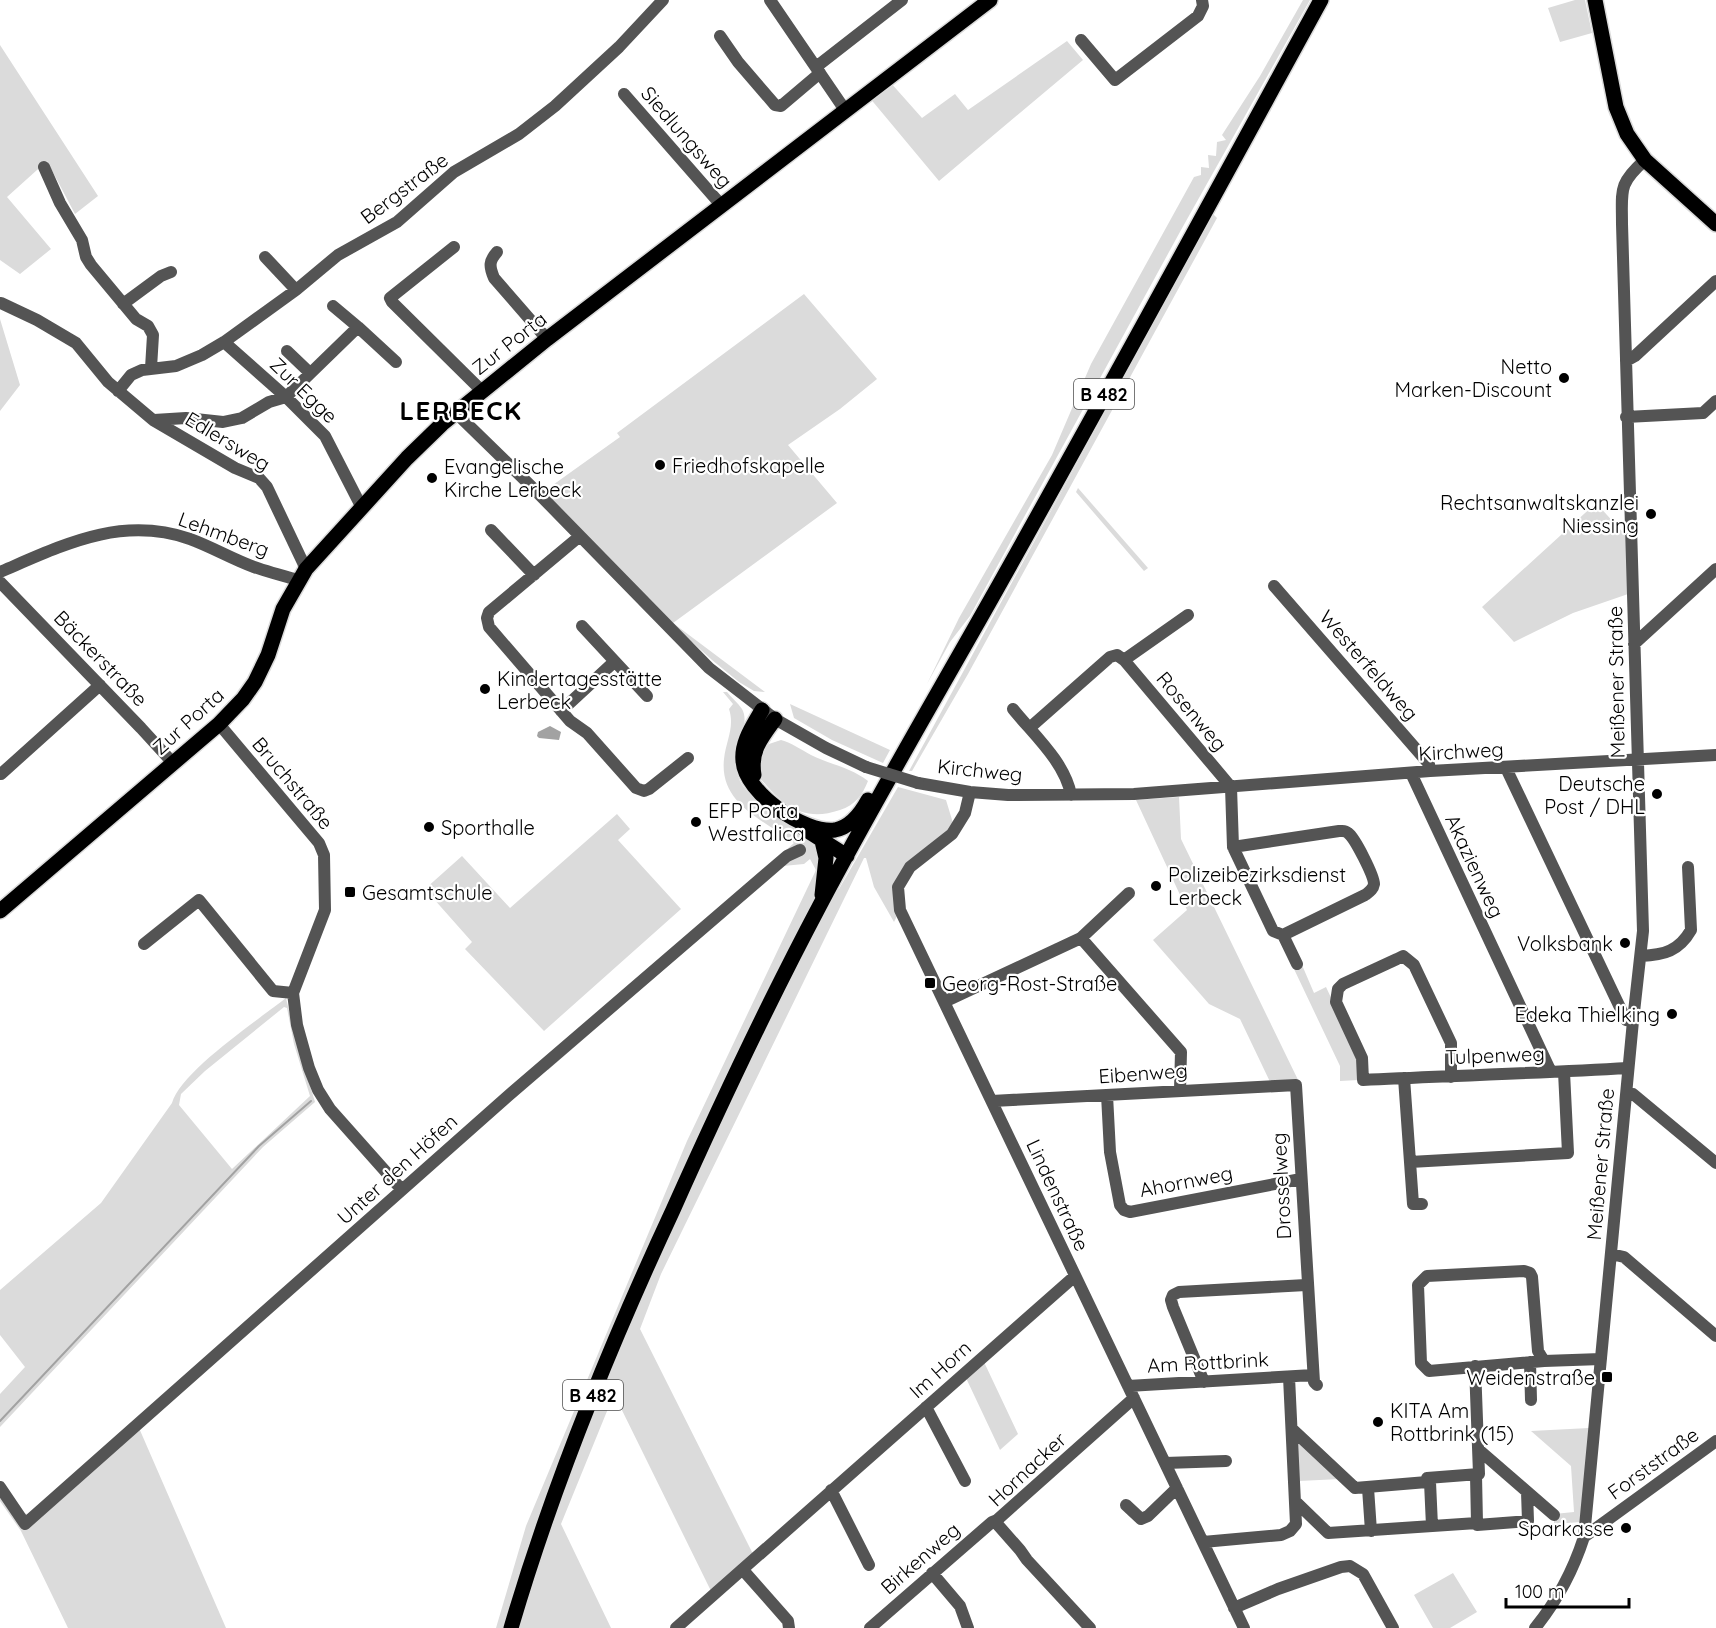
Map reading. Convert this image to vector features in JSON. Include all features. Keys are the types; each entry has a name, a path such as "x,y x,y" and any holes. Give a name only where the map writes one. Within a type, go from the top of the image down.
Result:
{"main road":[{"name":"Zur Porta","path":"0,910 219,724 243,699 255,682 268,654 283,609 302,574 407,458 455,412 990,0"},
{"name":"B 482","path":"511,1628 549,1513 620,1329 691,1169 786,970 849,851 1321,0"},
{"path":"1595,0 1616,108 1627,134 1646,160 1716,224"},
{"path":"768,715 752,761 759,792 820,836 849,851"},
{"path":"820,836 847,825 855,819 875,788 894,770"},
{"path":"820,836 826,858 822,902"}],"street":[{"name":"Bergstraße","path":"118,391 131,375 151,368 176,366 224,342 296,290 338,255 397,222 454,172 519,134 555,106 619,47 663,0"},
{"path":"770,0 845,110"},
{"path":"720,36 738,62 776,105 781,106 818,70 902,0"},
{"path":"1081,40 1115,80 1198,16 1203,6 1202,0"},
{"name":"Siedlungsweg","path":"624,94 722,206"},
{"name":"Meißener Straße","path":"1535,1628 1549,1610 1576,1563 1584,1538 1628,1068 1641,956 1644,902 1626,417 1622,189 1630,173 1646,160"},
{"path":"44,166 60,203 82,240 87,257 136,319 151,330 153,335 151,368"},
{"path":"454,247 390,298 482,391"},
{"path":"497,252 490,261 494,278 547,339"},
{"path":"265,257 296,290"},
{"path":"123,304 161,276 171,272"},
{"path":"1626,361 1635,356 1716,281"},
{"name":"Edlersweg","path":"1,303 37,320 76,343 108,382 153,420 235,468 259,478 267,487 302,574"},
{"path":"333,306 396,362"},
{"path":"153,420 186,418 224,422 242,418 269,402 286,397 358,327"},
{"name":"Zur Egge","path":"224,342 286,397 325,436 362,508"},
{"path":"287,351 310,373"},
{"path":"1626,417 1703,413 1716,401"},
{"name":"Kirchweg","path":"455,412 709,668 768,715 826,748 866,767 918,783 970,792 1008,795 1134,795 1430,771 1716,755"},
{"name":"Lehmberg","path":"0,572 80,539 112,531 138,530 190,539 254,567 302,574"},
{"path":"491,530 534,574"},
{"path":"580,536 489,612 487,618 489,627 570,721 587,734 636,788 644,791 649,789 688,758"},
{"path":"1634,644 1716,569"},
{"name":"Bäckerstraße","path":"0,582 173,763"},
{"name":"Westerfeldweg","path":"1274,586 1429,764 1430,771"},
{"path":"1034,724 1110,657 1117,655 1124,660 1188,615"},
{"path":"582,626 647,696"},
{"name":"Rosenweg","path":"1124,660 1231,787"},
{"path":"561,711 614,662"},
{"path":"1,774 100,685"},
{"path":"1013,709 1048,751 1065,776 1071,795"},
{"name":"Bruchstraße","path":"219,724 319,843 324,855 326,910 293,993 297,1024 309,1068 330,1110 402,1190"},
{"path":"1506,768 1626,1020 1633,1022"},
{"name":"Akazienweg","path":"1410,773 1551,1072"},
{"path":"1231,787 1233,847 1274,931 1282,935 1297,964"},
{"name":"Lindenstraße","path":"970,792 965,813 952,834 910,867 898,887 900,910 1244,1628"},
{"path":"1233,847 1339,831 1349,833 1354,839 1372,877 1374,884 1372,890 1365,896 1282,935"},
{"name":"Unter den Höfen","path":"0,1487 25,1524 402,1190 787,856 800,850"},
{"path":"1641,956 1665,954 1683,940 1691,930 1688,867"},
{"path":"944,1002 1081,938 1129,893"},
{"path":"144,944 199,900 273,991 293,993"},
{"path":"1081,938 1181,1052 1180,1090"},
{"name":"Tulpenweg","path":"1451,1077 1451,1043 1414,965 1403,956 1343,984 1338,989 1336,1002 1362,1058 1364,1080 1451,1077 1551,1072 1564,1072 1628,1068"},
{"path":"1410,1162 1568,1153 1564,1072"},
{"path":"1404,1078 1413,1204 1422,1204"},
{"name":"Eibenweg","path":"992,1101 1296,1085"},
{"name":"Drosselweg","path":"1296,1085 1306,1285 1315,1380"},
{"path":"1626,1094 1634,1094 1716,1163"},
{"name":"Ahornweg","path":"1107,1095 1110,1152 1120,1205 1124,1210 1130,1212 1300,1179"},
{"path":"1611,1254 1624,1257 1716,1336"},
{"path":"1544,1361 1538,1351 1530,1273 1524,1271 1427,1276 1421,1280 1417,1290 1421,1363 1429,1371 1544,1361 1601,1359"},
{"name":"Im Horn","path":"676,1628 1075,1276"},
{"path":"1204,1382 1173,1307 1173,1295 1179,1292 1306,1285"},
{"path":"1530,1362 1531,1400"},
{"path":"1475,1366 1479,1450 1479,1474 1476,1475 1477,1523"},
{"name":"Am Rottbrink","path":"1128,1386 1289,1377 1315,1380"},
{"name":"Am Rottbrink","path":"1203,1542 1281,1535 1290,1532 1296,1524 1289,1377"},
{"name":"Hornacker","path":"1090,1628 1027,1560 998,1525 998,1520 1134,1398"},
{"path":"926,1407 965,1480"},
{"path":"1292,1429 1355,1488 1476,1475"},
{"name":"Forststraße","path":"1584,1538 1716,1441"},
{"path":"1479,1450 1554,1515"},
{"path":"1165,1463 1226,1461"},
{"path":"1428,1480 1430,1482 1432,1526"},
{"path":"1126,1505 1141,1519 1148,1516 1177,1488"},
{"path":"1368,1488 1371,1531"},
{"path":"831,1490 869,1564"},
{"path":"1295,1502 1328,1533 1528,1521 1527,1492"},
{"name":"Birkenweg","path":"870,1628 992,1522 998,1520"},
{"path":"1234,1608 1278,1589 1350,1566 1363,1574 1393,1628"},
{"path":"743,1570 788,1621 789,1628"},
{"path":"932,1573 960,1606 968,1628"}],"shaded area":[{"path":"1303,0 1310,0 970,616 950,642 927,684 959,618 1052,455 1091,364 1194,177 1201,175 1201,167 1209,168 1208,155 1216,156 1217,142 1226,140 1222,135 1260,76"},
{"path":"1575,0 1585,0 1592,33 1560,42 1548,8"},
{"path":"1067,41 1083,60 939,181 869,97 890,82 922,118 955,94 968,110"},
{"path":"0,45 98,196 75,214 47,161 7,197 51,249 20,274 0,260"},
{"path":"1213,214 1217,218 968,674 912,771 909,771"},
{"path":"804,294 877,379 840,409 788,445 837,503 673,623 765,692 754,691 739,682 681,632 543,492 620,437 617,433"},
{"path":"0,319 20,385 0,411"},
{"path":"1078,488 1148,568 1144,571 1076,492"},
{"path":"1596,503 1629,539 1631,593 1573,613 1514,642 1482,607"},
{"path":"723,692 727,692 739,705 744,717 736,765 743,786 762,804 805,835 813,845 820,860 818,880 839,889 898,787 946,800 953,823 953,836 911,869 902,889 902,906 894,922 874,887 866,858 864,858 661,1274 640,1329 753,1554 711,1591 614,1394 561,1524 611,1628 496,1628 526,1526 687,1141 816,870 810,859 804,864 783,866 548,1070 543,1063 794,843 746,810 729,788 724,775 724,759 731,728 729,709 733,704"},
{"path":"790,704 890,750 883,763 832,740 794,718"},
{"path":"550,726 561,732 559,740 537,736 538,732"},
{"path":"781,740 811,755 848,769 868,781 854,803 840,810 815,814 804,812 785,803 759,777 760,752 769,744"},
{"path":"1179,797 1181,839 1300,1084 1272,1086 1240,1019 1209,1004 1153,940 1187,910 1136,800"},
{"path":"617,814 630,829 618,840 681,909 544,1031 465,949 472,942 425,889 462,856 510,908"},
{"path":"1302,965 1314,993 1326,987 1358,1055 1359,1080 1340,1081 1340,1066 1294,969"},
{"path":"286,998 315,1102 263,1147 0,1427 0,1394 25,1367 0,1335 0,1290 101,1203 190,1076 222,1047","holes":["284,1007 287,1008 294,1044 310,1096 232,1169 179,1105 181,1094 205,1071"]},
{"path":"984,1362 1018,1434 1000,1450 966,1378"},
{"path":"139,1428 226,1628 68,1628 21,1531 0,1501 0,1481 21,1513 28,1514"},
{"path":"1589,1428 1581,1522 1554,1524 1554,1514 1574,1512 1571,1466 1531,1431"},
{"path":"1296,1437 1340,1479 1299,1481"},
{"path":"1453,1573 1477,1612 1450,1628 1433,1628 1414,1595"}],"waterway":[{"path":"0,1421 259,1146 311,1101"}],"place":[{"name":"Netto Marken-Discount","path":"1564,378"},
{"name":"Friedhofskapelle","path":"660,465"},
{"name":"Evangelische Kirche Lerbeck","path":"432,478"},
{"name":"Rechtsanwaltskanzlei Niessing","path":"1651,514"},
{"name":"Kindertagesstätte Lerbeck","path":"485,689"},
{"name":"Deutsche Post / DHL","path":"1657,794"},
{"name":"EFP Porta Westfalica","path":"696,822"},
{"name":"Sporthalle","path":"429,827"},
{"name":"Polizeibezirksdienst Lerbeck","path":"1156,886"},
{"name":"Gesamtschule","path":"350,892"},
{"name":"Volksbank","path":"1625,943"},
{"name":"Georg-Rost-Straße","path":"930,983"},
{"name":"Edeka Thielking","path":"1672,1014"},
{"name":"Weidenstraße","path":"1607,1377"},
{"name":"KITA Am Rottbrink (15)","path":"1378,1422"},
{"name":"Sparkasse","path":"1626,1528"}],"district":[{"name":"LERBECK","path":"461,410"}]}
